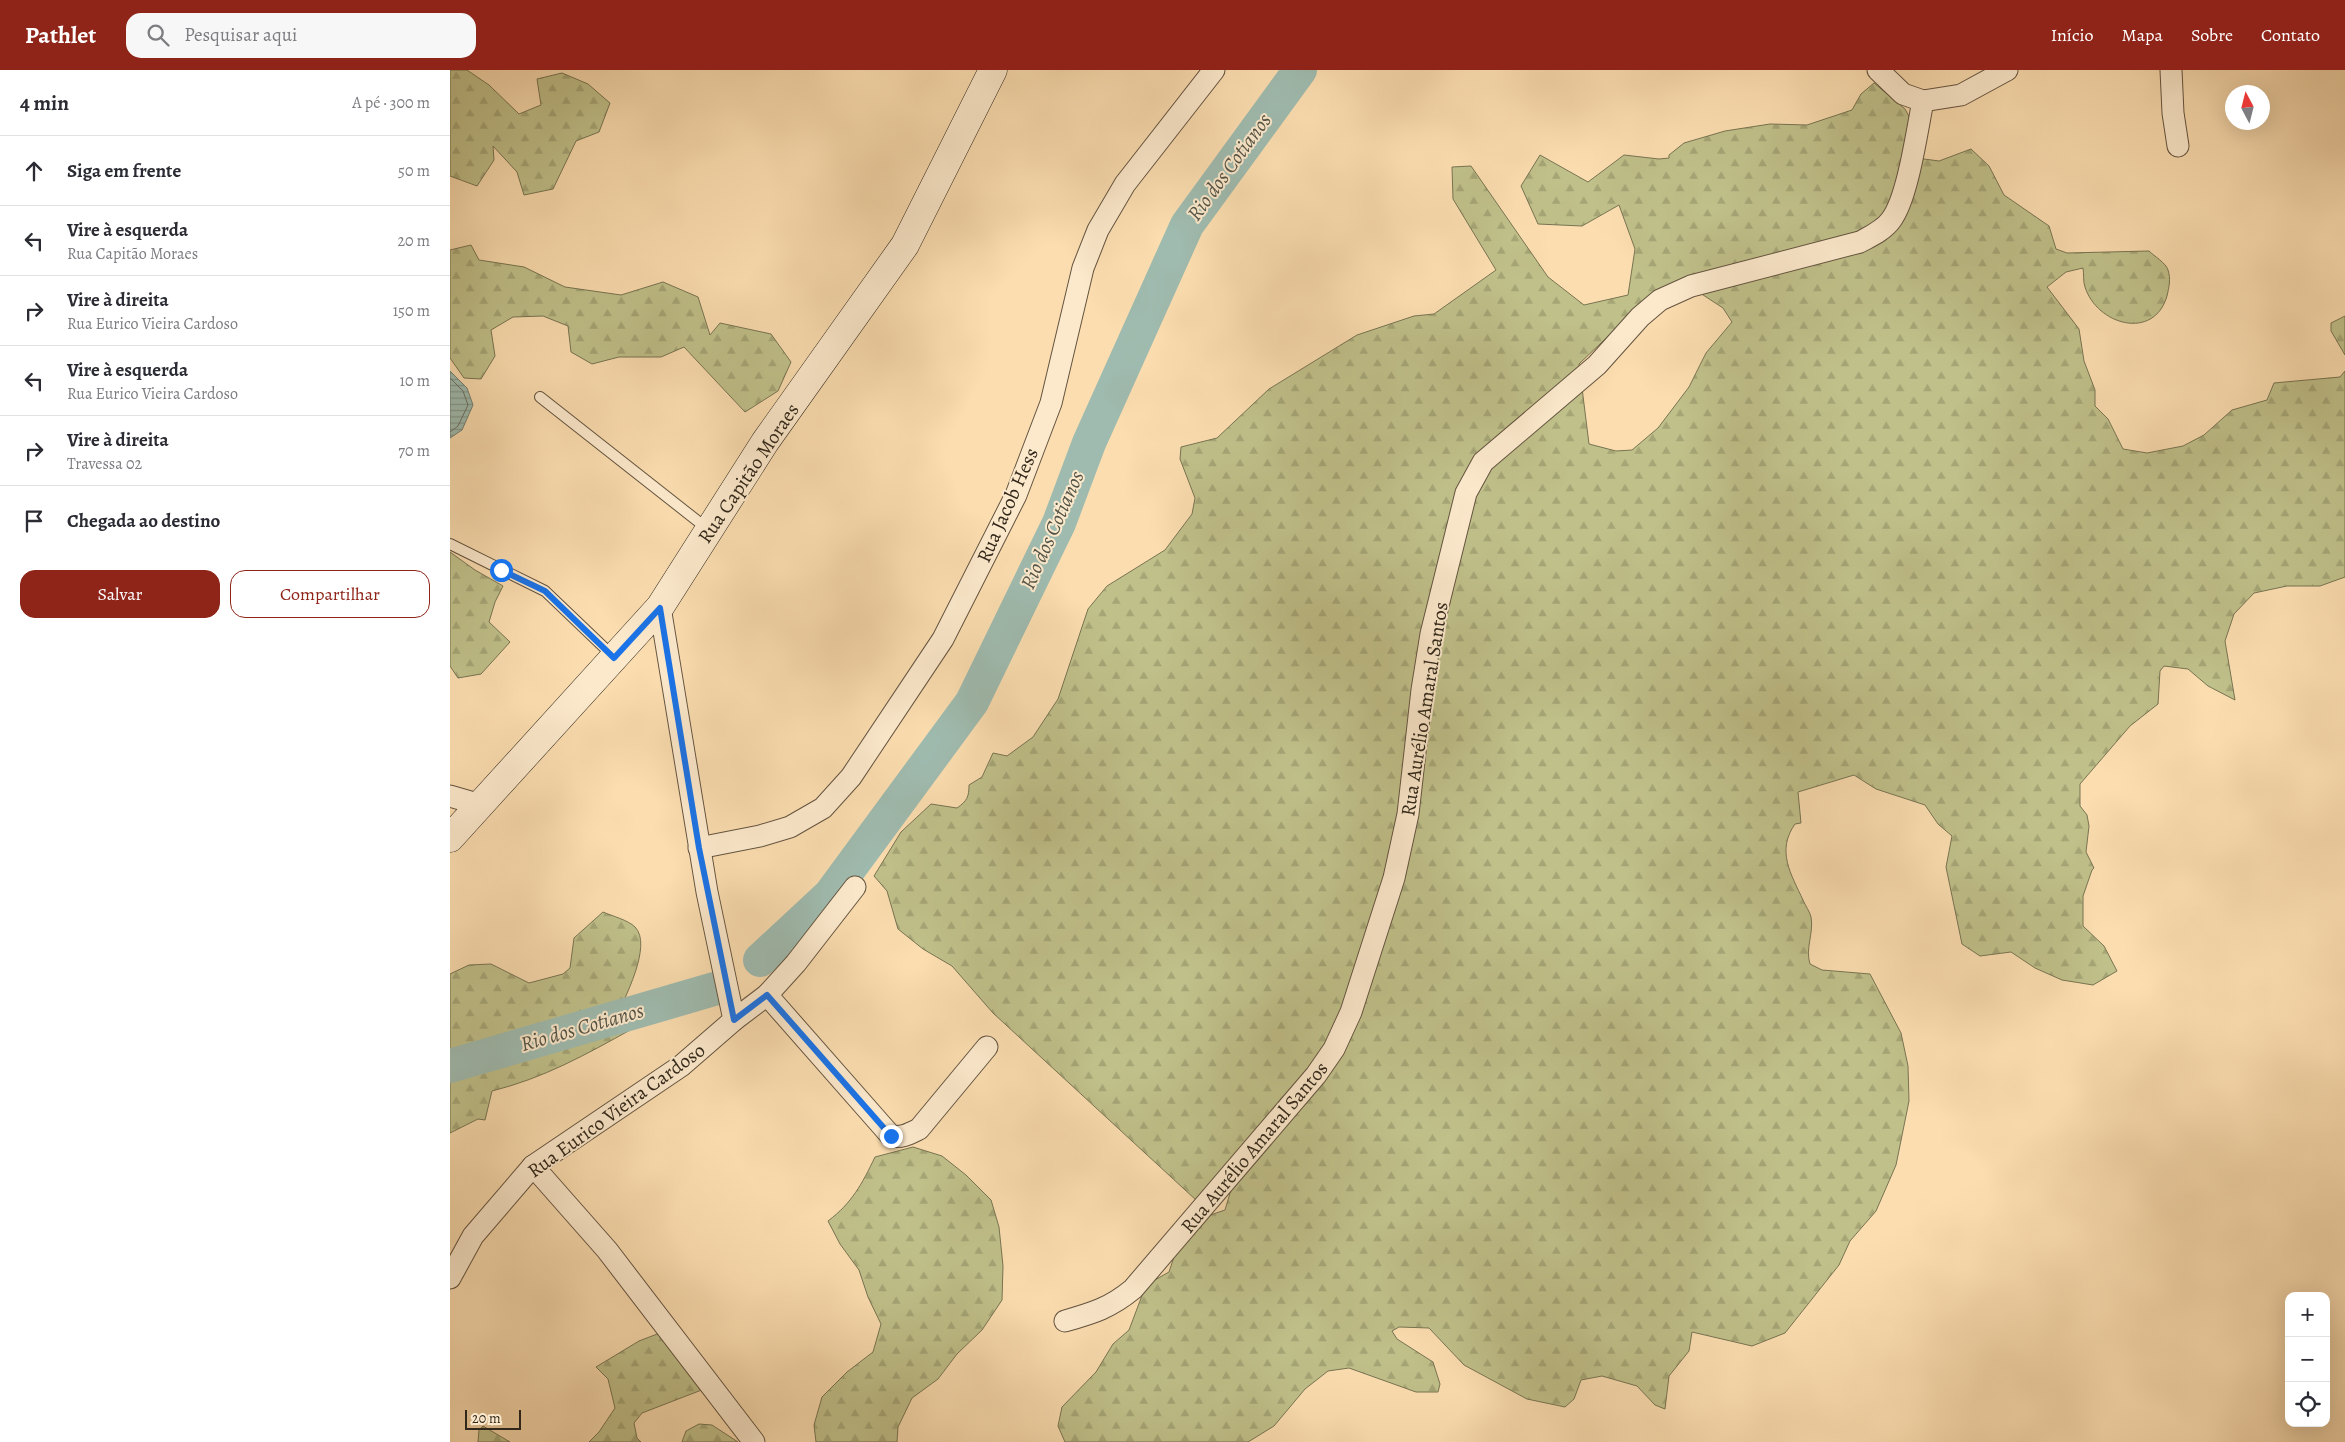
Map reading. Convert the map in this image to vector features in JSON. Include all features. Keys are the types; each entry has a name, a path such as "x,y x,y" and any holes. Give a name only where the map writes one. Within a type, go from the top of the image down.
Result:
{"street":[{"name":"Rua Capitão Moraes","path":"450,838 660,608 765,442 905,245 993,70"},
{"name":"Rua Jacob Hess","path":"699,848 760,836 790,827 823,808 851,777 932,656 948,631 1019,486 1051,403 1083,268 1098,230 1125,184 1214,70"},
{"path":"1878,70 1903,94 1923,101 1961,95 2007,70"},
{"path":"2171,70 2173,114 2178,146"},
{"name":"Rua Aurélio Amaral Santos","path":"1064,1321 1099,1312 1117,1302 1132,1289 1316,1075 1334,1049 1351,1012 1394,878 1408,814 1422,690 1432,634 1466,493 1474,475 1492,454 1597,365 1640,317 1660,300 1691,286 1860,242 1878,232 1891,221 1901,204 1923,101"},
{"path":"660,608 699,848 734,1020"},
{"path":"450,796 481,804"},
{"name":"Rua Eurico Vieira Cardoso","path":"450,1278 473,1236 533,1166 681,1066 734,1020 767,995 796,963 855,887"},
{"path":"767,995 891,1136 908,1135 919,1128 987,1047"},
{"path":"533,1166 607,1250 754,1442"}],"lane":[{"path":"540,397 709,530"},
{"path":"450,544 545,591 614,658"}],"green space":[{"path":"450,70 467,70 489,85 519,114 541,105 537,79 562,73 588,84 610,103 599,132 576,141 553,189 524,195 517,172 493,146 494,160 477,186 450,176"},
{"path":"1874,83 1905,109 1912,122 1909,157 1939,161 1971,149 1989,166 2004,195 2049,226 2056,249 2067,253 2149,251 2167,267 2169,286 2167,296 2160,310 2150,319 2139,323 2126,323 2101,311 2091,300 2085,287 2083,268 2066,272 2047,287 2079,329 2084,361 2095,390 2095,406 2108,419 2123,449 2147,453 2183,446 2204,435 2232,410 2267,400 2274,383 2340,377 2345,371 2345,577 2320,586 2287,586 2254,593 2234,614 2225,641 2235,700 2208,686 2188,669 2164,666 2160,671 2158,704 2130,726 2080,784 2080,806 2087,815 2089,826 2086,852 2094,868 2083,896 2083,926 2104,946 2117,971 2093,985 2062,980 2035,968 2011,952 1980,956 1962,944 1946,867 1952,836 1938,824 1925,805 1876,789 1854,775 1798,792 1801,823 1795,824 1789,834 1786,853 1790,872 1811,917 1812,923 1808,952 1810,964 1822,970 1870,974 1901,1033 1908,1066 1909,1101 1896,1165 1876,1211 1850,1241 1839,1265 1785,1333 1752,1346 1692,1332 1689,1351 1669,1376 1665,1409 1655,1405 1637,1386 1602,1376 1581,1380 1574,1399 1565,1407 1527,1399 1464,1365 1429,1328 1399,1327 1392,1331 1397,1339 1433,1362 1440,1384 1438,1392 1416,1392 1349,1368 1328,1371 1305,1389 1274,1426 1248,1442 1065,1442 1058,1426 1062,1407 1096,1372 1113,1344 1129,1330 1146,1285 1169,1272 1177,1248 1193,1221 1225,1210 1233,1183 1196,1200 993,1013 952,966 923,949 898,929 887,891 874,876 901,832 931,804 957,808 967,798 969,785 982,777 993,753 1007,756 1033,737 1058,699 1088,609 1107,586 1165,550 1192,514 1195,498 1180,459 1181,447 1217,438 1269,389 1357,335 1414,316 1434,314 1496,270 1453,199 1452,167 1471,166 1548,277 1584,305 1628,295 1635,249 1619,205 1582,226 1538,224 1521,186 1540,155 1588,182 1624,155 1659,159 1669,158 1669,155 1684,143 1725,131 1770,124 1807,125 1852,110 1861,94","holes":["1694,289 1723,308 1732,322 1706,353 1689,387 1658,428 1632,450 1616,451 1589,444 1579,364 1644,302"]},
{"path":"471,245 479,260 524,267 565,287 621,295 663,282 698,297 710,335 720,323 771,334 791,362 778,391 745,412 684,347 661,357 619,357 592,364 571,352 568,326 543,316 513,317 491,330 495,356 481,379 464,378 450,358 450,250"},
{"path":"2345,316 2345,355 2331,331 2331,323"},
{"path":"450,552 475,570 503,586 495,602 489,622 510,642 481,674 458,678 450,666"},
{"path":"603,912 624,920 635,927 640,935 641,946 635,973 615,1019 632,1029 547,1073 492,1091 485,1120 478,1119 450,1133 450,974 469,965 491,964 529,983 563,974 570,968 574,938"},
{"path":"913,1147 942,1156 966,1175 991,1200 999,1227 1003,1266 1002,1300 982,1330 957,1354 938,1379 912,1398 898,1427 897,1442 816,1442 814,1425 822,1397 847,1372 873,1352 881,1324 868,1297 859,1270 840,1244 828,1221 844,1207 856,1192 875,1157"},
{"path":"665,1331 712,1386 642,1413 634,1423 637,1438 641,1442 589,1442 599,1432 615,1408 608,1379 596,1367 639,1341"},
{"path":"699,1424 712,1425 738,1442 682,1442 686,1431"},
{"path":"483,1426 510,1442 478,1442 479,1430"}],"water":[{"path":"450,371 467,388 473,405 462,430 450,438"}],"waterway":[{"name":"Rio dos Cotianos","path":"760,960 830,895 972,702 1059,523 1089,443 1187,225 1300,70"},
{"name":"Rio dos Cotianos","path":"450,1066 714,989"}],"route":[{"path":"501,570 545,591 614,658 660,608 699,848 734,1020 767,995 891,1136"}]}
